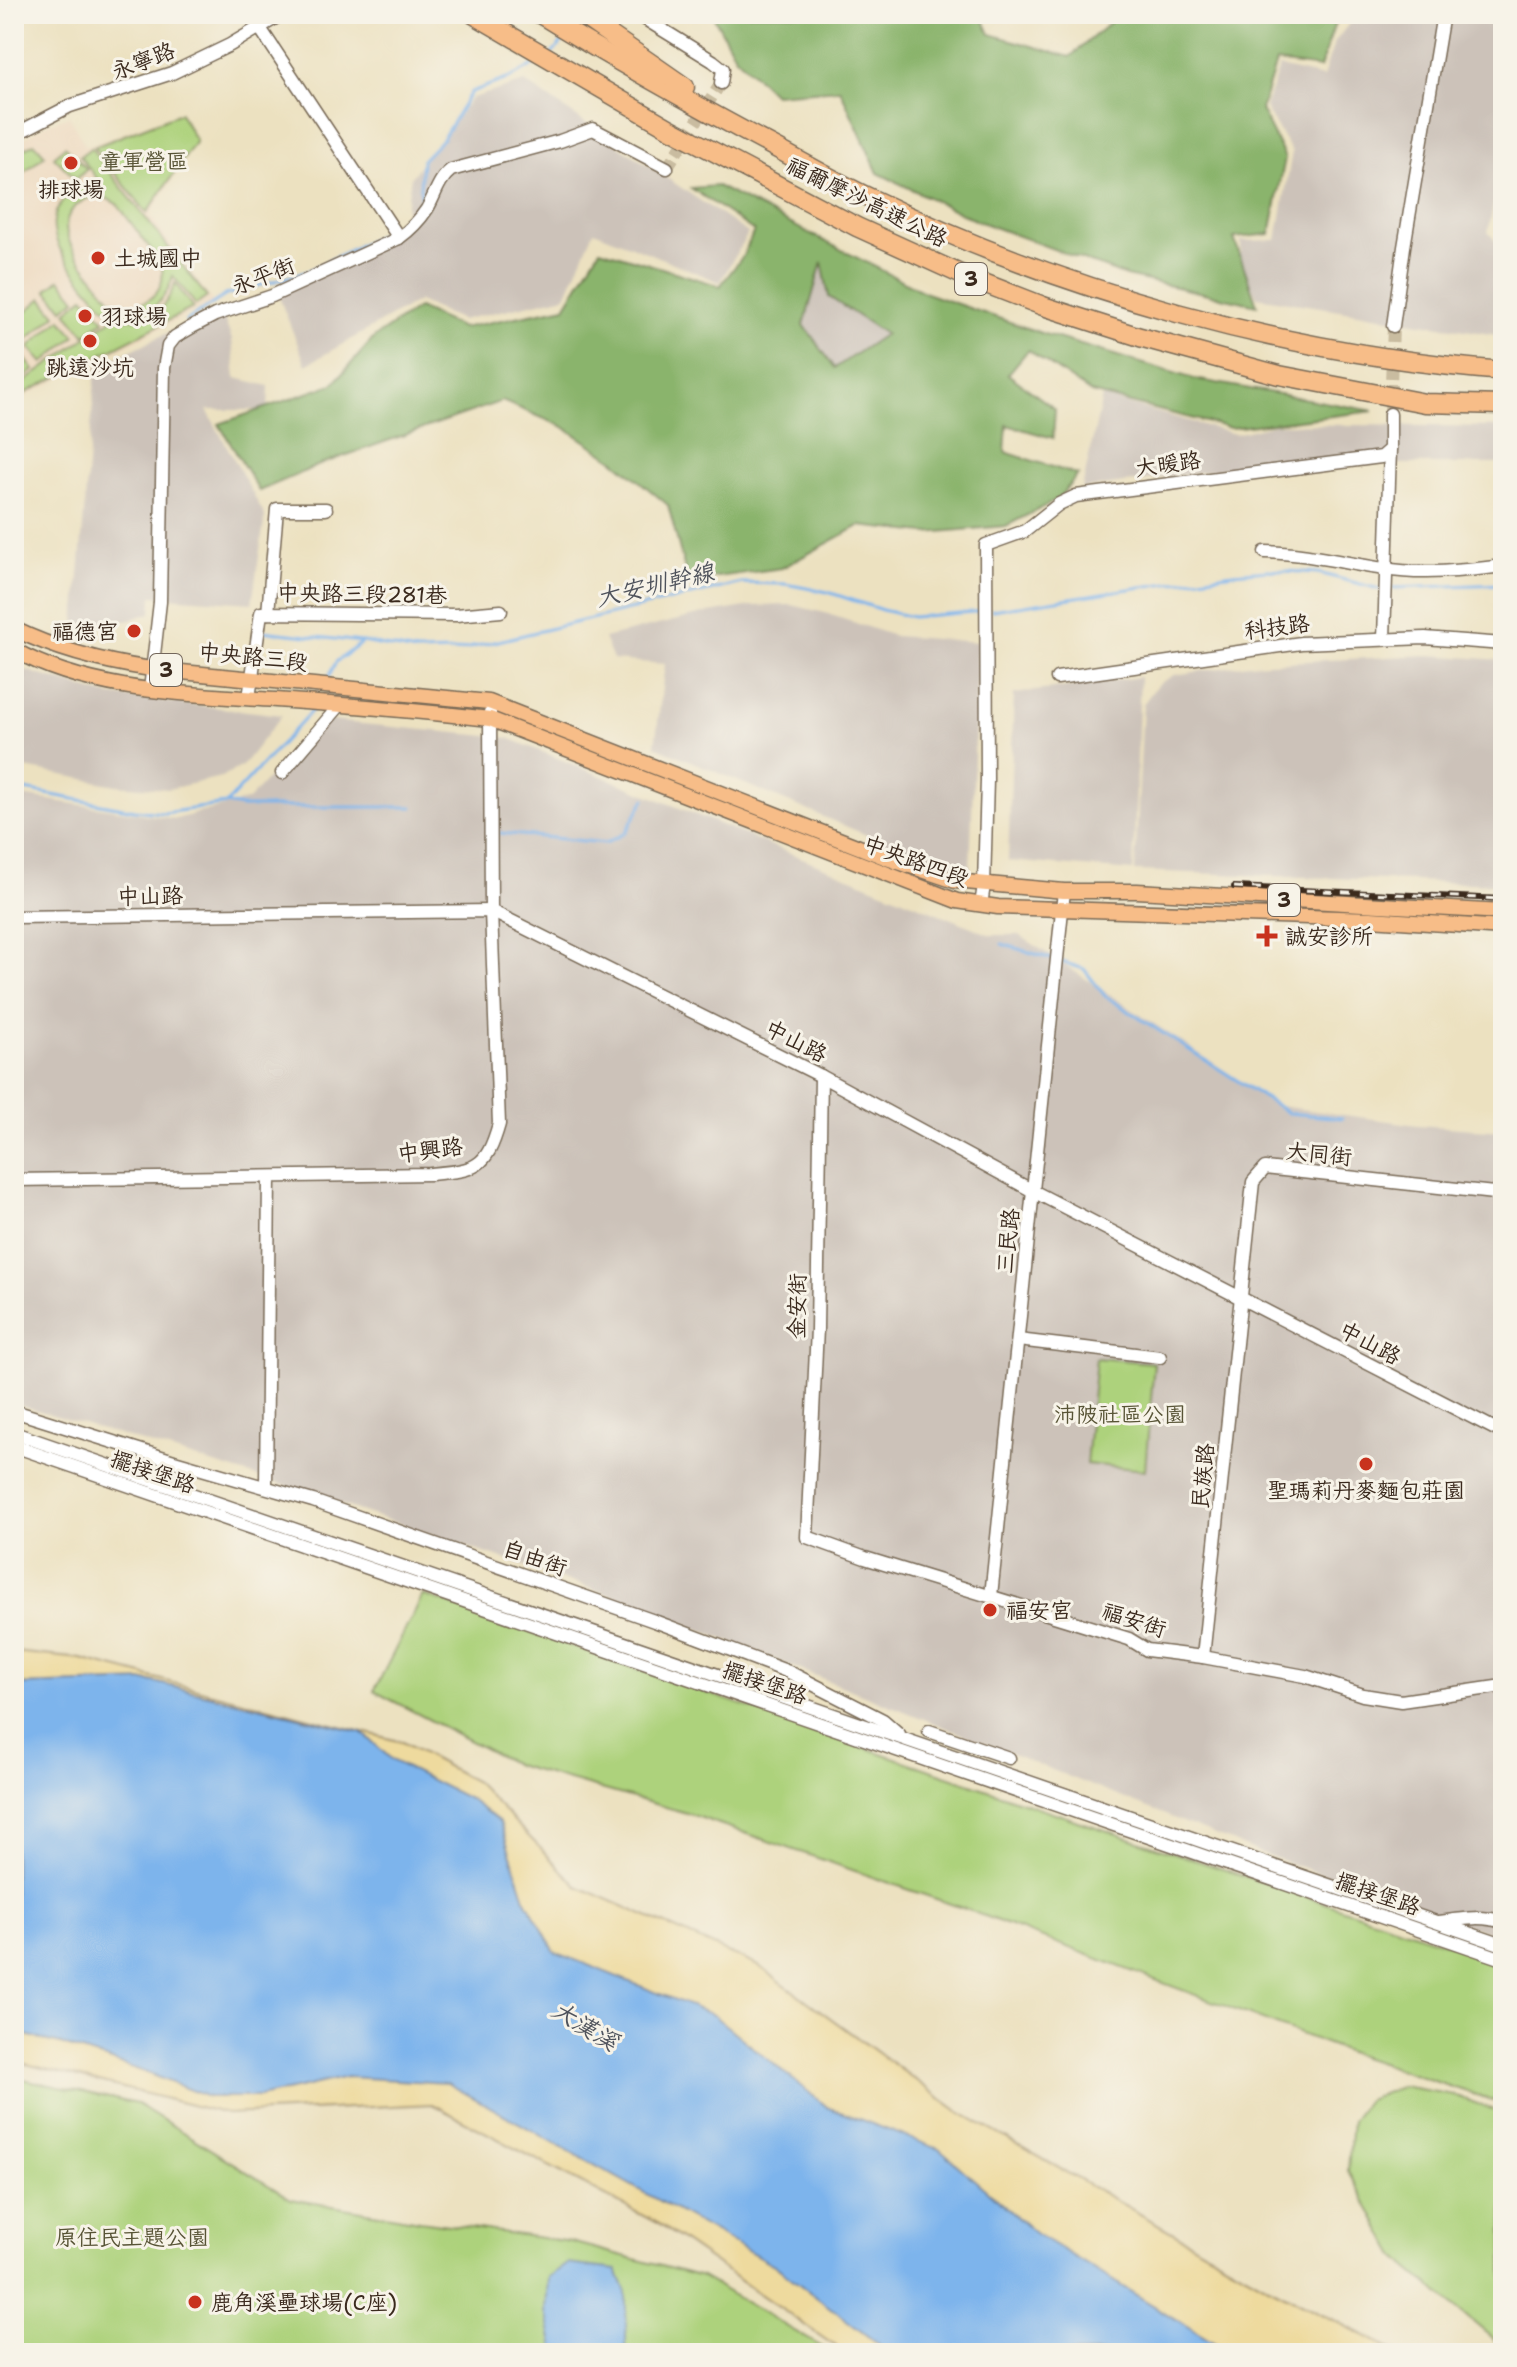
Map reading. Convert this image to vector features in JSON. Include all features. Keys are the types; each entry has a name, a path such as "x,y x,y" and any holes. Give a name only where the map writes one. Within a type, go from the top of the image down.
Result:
{"highway":[{"name":"福爾摩沙高速公路","path":"466,14 479,18 669,128 857,227 958,273 1043,306 1140,337 1279,375 1425,403 1503,405"},
{"name":"福爾摩沙高速公路","path":"540,14 688,101 869,198 1010,256 1157,308 1299,344 1444,367 1503,371"},
{"path":"584,17 693,93 869,198"}],"main road":[{"name":"中央路三段","path":"14,629 64,649 151,669 349,689"},
{"name":"中央路三段","path":"14,650 50,668 150,690 340,705"},
{"name":"中央路四段","path":"349,689 489,702 887,858 955,881 1064,891 1137,891 1503,912"},
{"name":"中央路四段","path":"340,705 490,719 555,742 931,893 981,905 1370,919 1503,928"}],"street":[{"name":"永寧路","path":"14,135 70,106 172,73 282,14"},
{"path":"637,14 723,69 721,83"},
{"path":"1393,326 1443,14"},
{"path":"260,28 399,238"},
{"name":"永平街","path":"150,690 160,602 164,368 168,346 175,337 215,315 272,296 399,238 413,227 428,208 444,175 451,170 593,129 667,168"},
{"path":"1384,639 1390,414"},
{"name":"大暖路","path":"984,885 986,545 1025,531 1059,504 1076,496 1361,460 1381,457 1390,449"},
{"path":"268,613 277,509 326,509"},
{"path":"1265,552 1329,558 1385,570 1427,572 1503,566"},
{"name":"中央路三段281巷","path":"249,698 261,613 456,615 501,611"},
{"name":"科技路","path":"1057,678 1301,643 1425,638 1503,644"},
{"name":"中興路","path":"14,1180 430,1174 469,1170 491,1153 499,1124 491,911 489,702"},
{"path":"282,773 340,705"},
{"path":"981,905 984,885"},
{"name":"三民路","path":"991,1596 1064,891"},
{"name":"中山路","path":"14,917 491,911 821,1076 1033,1191 1503,1433"},
{"name":"金安街","path":"807,1537 817,1329 821,1076"},
{"name":"大同街","path":"1241,1298 1253,1182 1265,1168 1503,1194"},
{"path":"266,1486 269,1177"},
{"name":"民族路","path":"1203,1657 1241,1298"},
{"path":"1018,1340 1160,1357"},
{"name":"自由街","path":"14,1411 266,1486 657,1622 789,1672 883,1720 904,1739"},
{"name":"擺接堡路","path":"14,1433 904,1739 1435,1928 1503,1959"},
{"name":"擺接堡路","path":"14,1446 1435,1928 1503,1945"},
{"name":"福安街","path":"807,1537 865,1558 1129,1639 1147,1650 1305,1676 1363,1695 1401,1701 1503,1686"},
{"path":"929,1731 1009,1758"},
{"path":"1435,1928 1470,1918 1492,1918 1503,1922"}],"shaded area":[{"path":"1349,14 1503,14 1503,190 1496,192 1488,232 1503,250 1503,336 1257,297 1241,264 1241,241 1277,240 1292,152 1265,108 1279,67 1323,77 1334,43 1351,21"},
{"path":"525,82 748,233 720,282 594,231 566,296 461,320 418,301 306,365 275,287 403,228 411,177 472,98"},
{"name":"土城國中","path":"181,112 197,141 150,215 213,302 14,402 14,144 69,116 86,147"},
{"path":"823,260 830,297 885,334 834,368 804,325"},
{"path":"220,308 232,340 236,378 269,386 268,410 207,410 265,516 252,603 152,596 151,613 74,636 96,367"},
{"path":"1102,397 1235,434 1276,424 1503,427 1503,464 1258,464 1082,489"},
{"path":"792,605 894,636 978,642 970,871 940,866 655,746 665,664 613,660 604,638 703,614 752,606"},
{"path":"1428,655 1503,660 1503,756 1496,884 1135,871 1143,704 1158,684 1174,675 1249,664"},
{"path":"14,664 105,695 282,715 242,766 221,777 169,789 116,785 14,766"},
{"path":"1140,677 1133,871 1008,861 1014,694"},
{"path":"321,720 508,738 991,935 1019,935 1279,1106 1417,1125 1503,1131 1503,1938 1261,1853 625,1600 277,1483 14,1403 14,795 176,819 248,800"}],"green space":[{"path":"712,14 981,14 990,34 1070,57 1120,14 1338,14 1320,68 1276,62 1261,110 1285,158 1270,234 1234,238 1257,305 1126,276 975,220 878,173 840,89 774,94 735,56"},
{"name":"童軍營區","path":"180,113 196,141 147,213 94,147"},
{"path":"34,143 45,155 14,181 14,154"},
{"name":"排球場","path":"65,146 87,169 76,179 54,157"},
{"path":"91,148 207,297 196,305 173,276 162,298 146,312 126,316 103,306 64,257 54,229 55,215 66,198 80,189 101,184 80,156","holes":["93,196 117,204 161,263 161,285 156,293 141,303 131,304 110,298 79,258 66,231 68,218 76,206"]},
{"path":"717,186 926,293 1041,333 1194,379 1374,411 1230,428 1091,393 1028,350 1008,374 1055,409 1053,438 1007,425 1005,452 1078,475 1057,500 1006,526 926,533 859,526 782,568 688,581 668,505 615,461 564,427 502,401 324,463 259,491 219,424 333,384 375,337 418,308 462,328 565,307 600,249 720,286 743,256 754,231 691,188","holes":["822,262 829,297 885,334 835,368 804,325"]},
{"path":"60,279 76,299 63,309 47,290"},
{"path":"175,283 193,308 14,399 14,390 114,317 136,319 160,309"},
{"name":"羽球場","path":"84,297 104,320 85,335 66,312"},
{"path":"42,298 56,315 24,342 14,331 14,322"},
{"path":"61,319 75,336 43,363 29,347"},
{"path":"20,352 34,370 14,386 14,357"},
{"name":"沛陂社區公園","path":"1096,1358 1154,1363 1145,1470 1086,1464"},
{"path":"423,1595 1081,1822 1503,1962 1503,2104 1359,2056 968,1910 690,1814 516,1765 374,1691"},
{"name":"原住民主題公園","path":"14,2077 137,2104 291,2199 571,2242 702,2277 832,2353 14,2353"},
{"path":"1402,2086 1453,2095 1503,2113 1503,2347 1397,2258 1348,2171 1352,2120 1367,2100"}],"sand":[{"path":"14,1652 81,1659 402,1742 476,1782 577,1886 759,1966 958,2111 1271,2288 1399,2353 845,2353 657,2223 432,2104 227,2114 14,2061"}],"water":[{"name":"大漢溪","path":"150,1681 362,1732 393,1761 469,1799 500,1822 525,1898 555,1952 713,2015 827,2107 939,2149 1035,2233 1231,2353 890,2353 774,2265 447,2083 347,2077 260,2097 208,2097 136,2069 14,2032 14,1685"},
{"path":"567,2264 617,2270 626,2292 626,2353 555,2353 546,2311 548,2277"}],"waterway":[{"path":"552,54 565,39"},
{"path":"397,227 408,220 422,199 422,160 443,138 471,92 510,78 539,62"},
{"path":"186,321 226,295 306,272 390,230"},
{"name":"大安圳幹線","path":"992,610 1268,570 1318,573 1379,589"},
{"name":"大安圳幹線","path":"327,680 336,662 363,642 416,652 456,651 742,583 785,584 828,592 912,617 984,611"},
{"name":"大安圳幹線","path":"1392,588 1503,584"},
{"path":"262,631 362,642"},
{"name":"大安圳幹線","path":"14,788 164,813 226,804 314,708"},
{"path":"500,833 606,843 625,833 645,799"},
{"path":"226,804 242,807 413,807"},
{"path":"1002,944 1052,959"},
{"path":"1059,961 1084,969 1105,996 1288,1113 1342,1118"}],"tunnel":[{"path":"667,168 721,83"},
{"path":"1390,414 1393,326"}],"railway":[{"path":"1234,887 1503,899"}],"place":[{"name":"排球場","path":"71,163"},
{"name":"土城國中","path":"98,258"},
{"name":"羽球場","path":"85,316"},
{"name":"跳遠沙坑","path":"90,341"},
{"name":"福德宮","path":"134,631"},
{"name":"誠安診所","path":"1267,936"},
{"name":"聖瑪莉丹麥麵包莊園","path":"1366,1464"},
{"name":"福安宮","path":"990,1610"},
{"name":"鹿角溪壘球場(C座)","path":"195,2302"}]}
